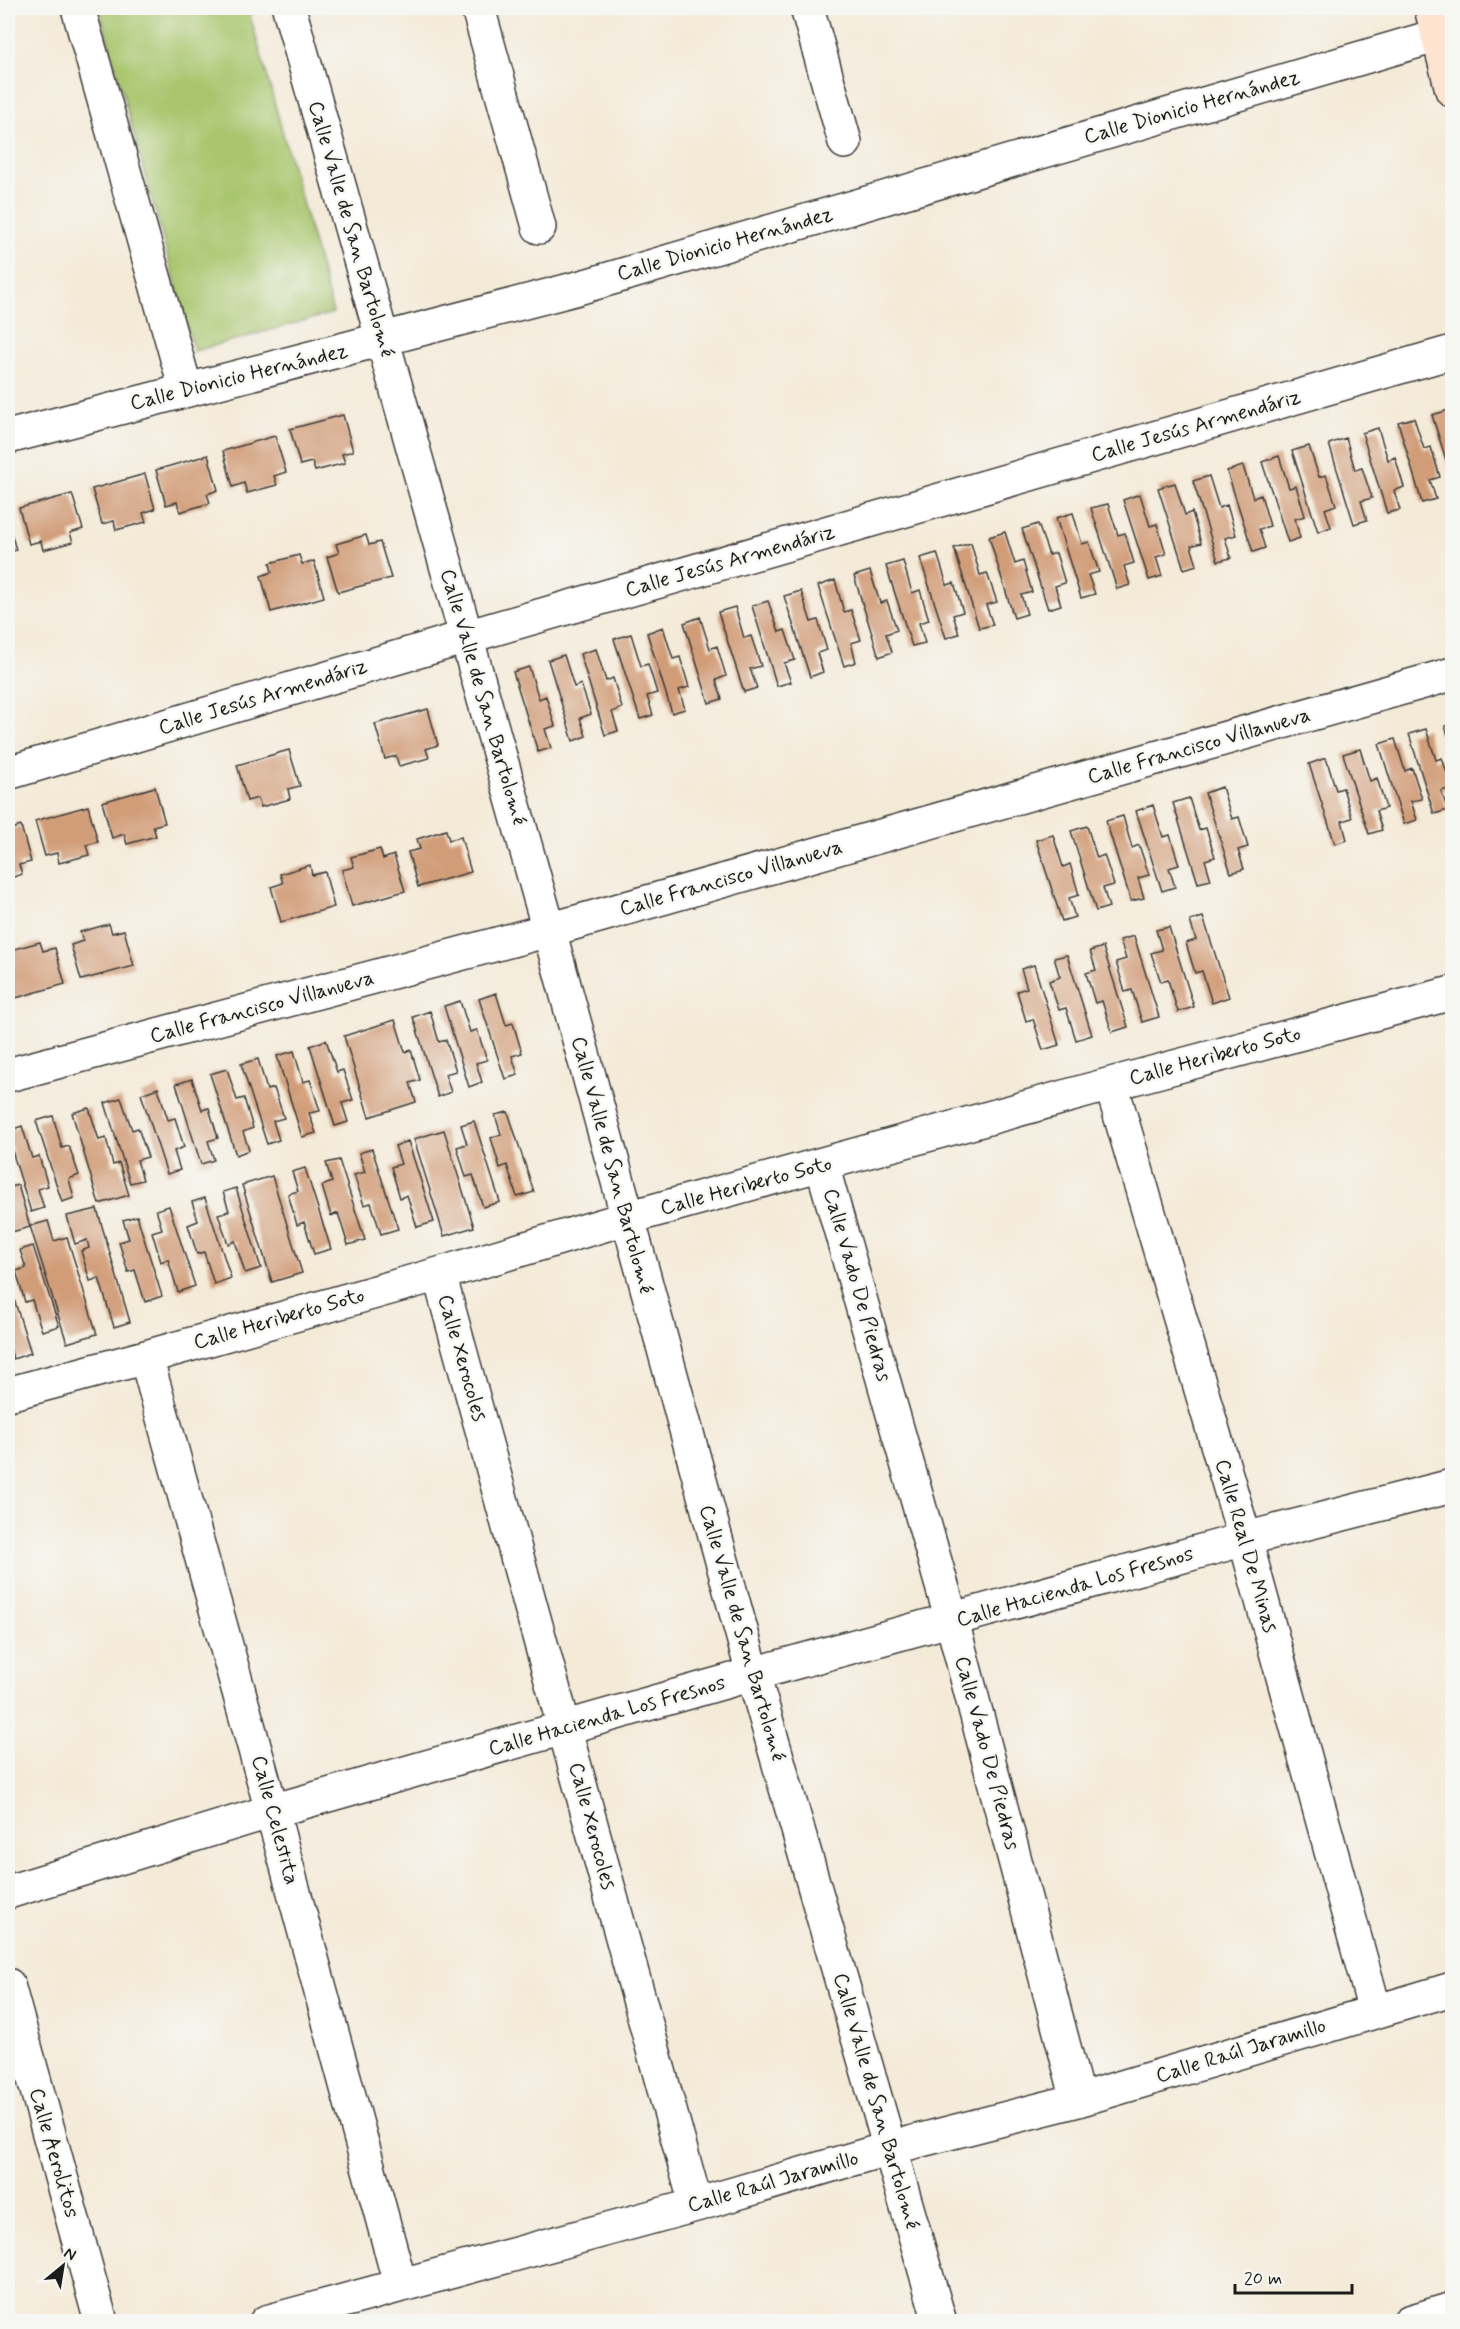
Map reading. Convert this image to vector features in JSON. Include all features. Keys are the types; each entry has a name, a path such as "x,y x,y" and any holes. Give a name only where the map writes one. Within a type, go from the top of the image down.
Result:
{"street":[{"path":"78,8 186,390"},
{"name":"Calle Valle de San Bartolomé","path":"289,8 549,930 753,1674 940,2322"},
{"path":"478,8 539,227"},
{"path":"807,8 845,142"},
{"path":"1435,21 1452,90"},
{"name":"Calle Dionicio Hernández","path":"8,437 578,288 1435,21"},
{"name":"Calle Jesús Armendáriz","path":"8,773 466,637 1452,352"},
{"name":"Calle Francisco Villanueva","path":"8,1075 549,930 1452,674"},
{"name":"Calle Heriberto Soto","path":"8,1394 439,1274 627,1218 1111,1084 1452,993"},
{"name":"Calle Real De Minas","path":"1111,1084 1245,1539 1376,2011"},
{"name":"Calle Vado De Piedras","path":"822,1165 952,1621 1078,2100"},
{"name":"Calle Xerocoles","path":"439,1274 696,2205"},
{"name":"Calle Celestita","path":"146,1357 272,1810 400,2284"},
{"name":"Calle Hacienda Los Fresnos","path":"8,1892 272,1810 753,1674 1245,1539 1452,1486"},
{"name":"Calle Aerolitos","path":"8,1985 101,2322"},
{"name":"Calle Raúl Jaramillo","path":"266,2322 696,2205 890,2148 1078,2100 1452,1989"},
{"path":"1409,2322 1452,2309"}],"green space":[{"path":"99,8 248,8 333,313 194,351"}],"building":[{"path":"1449,410 1452,422 1452,479 1432,415"},
{"path":"343,415 353,451 342,454 345,463 315,471 312,462 300,465 290,429"},
{"path":"1414,418 1424,449 1431,447 1440,477 1430,480 1436,499 1422,503 1398,422"},
{"path":"1378,428 1388,460 1395,457 1404,487 1394,491 1400,510 1387,513 1362,433"},
{"path":"275,436 286,472 274,476 277,485 247,493 244,483 233,487 223,451"},
{"path":"1346,438 1355,470 1362,468 1372,498 1361,501 1367,520 1354,524 1329,444"},
{"path":"1309,446 1319,477 1326,475 1336,505 1325,509 1331,527 1318,532 1292,451"},
{"path":"208,455 218,490 207,494 210,503 180,512 177,502 166,505 156,470"},
{"path":"1279,456 1289,488 1296,486 1305,516 1295,519 1300,538 1288,542 1262,462"},
{"path":"1243,466 1253,498 1261,495 1270,526 1259,529 1265,548 1253,552 1227,471"},
{"path":"145,474 155,509 143,513 146,522 116,530 114,521 102,524 92,489"},
{"path":"1209,476 1219,508 1227,505 1236,535 1225,538 1231,558 1218,561 1193,481"},
{"path":"1175,483 1185,515 1192,512 1201,543 1191,546 1197,565 1184,569 1158,488"},
{"path":"72,494 83,529 70,533 73,542 43,550 41,541 29,544 19,508"},
{"path":"1140,494 1150,526 1157,524 1166,554 1156,557 1162,576 1149,580 1123,500"},
{"path":"1108,504 1118,535 1125,533 1134,563 1124,566 1130,585 1117,589 1091,508"},
{"path":"1073,513 1082,544 1089,542 1099,572 1088,575 1095,594 1081,598 1056,518"},
{"path":"8,522 16,550 8,553"},
{"path":"1038,524 1049,555 1056,553 1065,583 1055,586 1061,605 1048,609 1022,529"},
{"path":"1005,532 1015,564 1023,561 1032,592 1021,595 1027,614 1014,618 989,537"},
{"path":"366,535 369,545 380,542 391,578 338,592 327,557 339,553 336,544"},
{"path":"971,543 980,575 987,573 997,602 986,605 993,625 979,628 954,548"},
{"path":"937,553 947,585 954,583 963,612 953,615 959,634 946,638 920,558"},
{"path":"299,555 302,564 314,561 324,597 271,612 261,576 272,572 270,563"},
{"path":"903,561 912,593 920,590 929,620 919,623 925,643 912,646 886,566"},
{"path":"870,571 880,603 887,601 897,630 886,634 892,652 879,657 854,576"},
{"path":"835,580 844,612 851,610 861,640 851,643 856,662 844,666 818,586"},
{"path":"801,591 811,622 818,620 827,650 817,653 823,672 810,677 784,596"},
{"path":"768,601 779,632 785,630 795,660 784,663 791,682 777,686 752,606"},
{"path":"735,607 744,638 751,636 761,666 750,669 757,688 744,692 718,612"},
{"path":"700,617 710,649 717,646 726,676 716,680 722,699 709,703 684,623"},
{"path":"663,627 673,659 680,657 689,687 679,690 685,709 672,713 647,633"},
{"path":"631,634 641,666 648,664 657,693 647,696 653,715 640,719 614,639"},
{"path":"596,649 606,681 613,678 622,708 612,712 618,731 605,735 580,654"},
{"path":"564,655 574,687 581,684 591,714 580,718 586,736 573,741 548,660"},
{"path":"529,667 539,699 546,696 555,726 545,729 551,748 538,752 513,672"},
{"path":"428,709 438,745 426,749 429,758 399,766 396,756 385,759 375,724"},
{"path":"1452,724 1452,748 1445,726"},
{"path":"1426,729 1436,760 1442,758 1452,788 1441,791 1448,810 1434,814 1409,734"},
{"path":"1395,739 1405,771 1412,768 1422,799 1411,801 1417,820 1404,824 1379,744"},
{"path":"1360,749 1370,781 1377,778 1386,808 1376,811 1382,830 1369,834 1343,754"},
{"path":"289,750 300,786 288,789 290,799 261,807 258,798 247,801 237,765"},
{"path":"1326,758 1336,790 1343,788 1352,818 1342,821 1347,840 1335,844 1309,764"},
{"path":"155,787 165,823 153,826 156,836 127,844 124,834 112,838 102,802"},
{"path":"1222,787 1232,819 1239,817 1248,847 1238,850 1244,869 1231,873 1205,793"},
{"path":"1189,798 1199,830 1206,828 1215,857 1205,860 1211,880 1198,883 1173,803"},
{"path":"1153,805 1163,837 1170,835 1179,865 1169,868 1175,887 1162,891 1136,811"},
{"path":"88,806 98,842 86,845 89,855 59,863 57,853 45,856 35,821"},
{"path":"1123,816 1132,848 1139,845 1149,875 1138,878 1144,898 1131,901 1106,821"},
{"path":"21,826 31,862 19,865 22,874 8,879 8,830"},
{"path":"1087,826 1097,858 1104,855 1114,885 1103,888 1109,907 1096,911 1071,831"},
{"path":"446,830 449,840 461,837 471,872 418,887 408,852 420,849 417,839"},
{"path":"1053,835 1063,867 1070,864 1079,895 1069,898 1075,917 1062,921 1036,840"},
{"path":"380,849 383,859 394,855 405,891 352,906 342,870 354,867 351,857"},
{"path":"310,865 312,875 325,872 334,907 281,922 271,887 283,883 280,874"},
{"path":"1203,917 1229,997 1212,1003 1202,971 1195,973 1186,943 1196,940 1190,921"},
{"path":"109,924 112,933 124,930 134,966 81,980 71,945 83,941 80,932"},
{"path":"1169,927 1194,1007 1178,1012 1168,980 1161,982 1151,953 1162,950 1156,930"},
{"path":"1134,936 1159,1017 1142,1022 1132,990 1125,992 1116,962 1126,959 1120,940"},
{"path":"40,942 43,951 55,948 65,984 12,999 8,983 8,962 14,960 11,950"},
{"path":"1103,947 1128,1027 1112,1032 1102,1001 1095,1003 1086,973 1096,970 1090,951"},
{"path":"1067,955 1092,1035 1076,1040 1066,1008 1059,1010 1049,981 1060,977 1054,958"},
{"path":"1034,965 1059,1045 1043,1050 1033,1019 1026,1021 1017,991 1027,988 1021,969"},
{"path":"496,993 506,1025 513,1023 522,1053 512,1056 518,1075 505,1079 479,999"},
{"path":"460,1001 470,1032 477,1030 487,1060 476,1063 482,1082 469,1087 444,1006"},
{"path":"430,1011 439,1042 446,1040 456,1071 445,1074 451,1092 438,1097 413,1017"},
{"path":"395,1020 405,1052 411,1050 420,1080 410,1083 416,1102 369,1117 344,1036"},
{"path":"326,1040 337,1072 343,1070 353,1100 342,1103 348,1122 335,1126 310,1046"},
{"path":"294,1051 303,1082 310,1080 320,1111 309,1113 316,1133 302,1137 277,1056"},
{"path":"258,1059 267,1090 274,1088 284,1118 273,1121 279,1140 267,1144 241,1064"},
{"path":"227,1069 237,1100 244,1098 253,1128 243,1132 249,1150 236,1155 210,1074"},
{"path":"192,1079 202,1110 209,1108 218,1138 208,1141 214,1160 201,1164 176,1084"},
{"path":"158,1088 168,1120 175,1118 184,1147 174,1151 180,1170 167,1174 141,1094"},
{"path":"121,1098 132,1130 138,1128 148,1157 137,1160 143,1180 130,1183 105,1103"},
{"path":"89,1108 99,1140 106,1138 113,1165 119,1163 129,1195 99,1204 72,1113"},
{"path":"508,1112 534,1192 517,1197 507,1165 500,1168 491,1138 501,1134 495,1115"},
{"path":"53,1116 62,1148 69,1146 79,1175 69,1179 74,1198 62,1202 36,1121"},
{"path":"474,1121 500,1202 483,1207 473,1175 466,1177 457,1147 467,1144 461,1125"},
{"path":"22,1126 32,1158 39,1156 48,1186 38,1189 44,1208 31,1212 8,1138 8,1131"},
{"path":"444,1130 474,1227 444,1236 414,1139"},
{"path":"408,1141 434,1222 417,1227 407,1195 400,1198 391,1167 401,1164 395,1146"},
{"path":"372,1149 398,1229 381,1234 371,1203 364,1205 354,1175 365,1172 359,1153"},
{"path":"339,1160 365,1240 348,1245 338,1213 331,1216 322,1186 332,1182 326,1163"},
{"path":"305,1168 331,1249 314,1254 304,1222 297,1225 288,1194 298,1191 292,1172"},
{"path":"272,1176 302,1273 272,1282 242,1185"},
{"path":"8,1179 11,1187 18,1185 30,1227 8,1233"},
{"path":"236,1188 261,1268 245,1273 235,1241 228,1244 218,1214 229,1211 223,1192"},
{"path":"205,1198 231,1278 214,1284 204,1252 197,1254 188,1225 198,1221 192,1202"},
{"path":"169,1206 195,1286 178,1292 168,1259 161,1262 152,1232 162,1229 156,1210"},
{"path":"97,1209 130,1322 114,1327 99,1278 90,1281 81,1251 89,1248 87,1240 75,1244 67,1216"},
{"path":"137,1216 162,1296 145,1302 135,1270 128,1272 119,1242 129,1239 123,1220"},
{"path":"48,1221 54,1241 67,1237 97,1334 67,1343 30,1226"},
{"path":"33,1246 59,1326 42,1331 32,1300 25,1302 16,1271 26,1268 20,1250"},
{"path":"8,1280 31,1353 13,1359 8,1341"}]}
